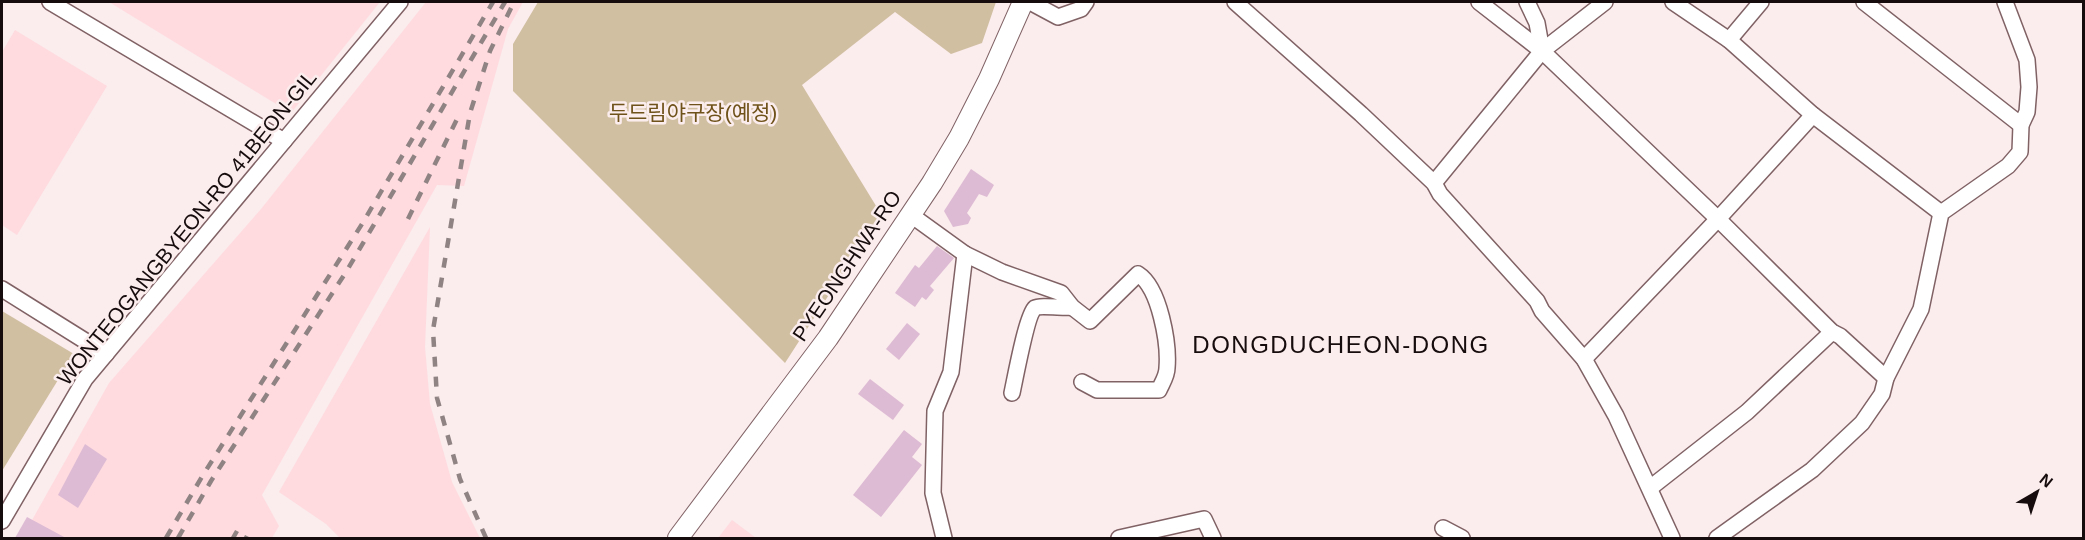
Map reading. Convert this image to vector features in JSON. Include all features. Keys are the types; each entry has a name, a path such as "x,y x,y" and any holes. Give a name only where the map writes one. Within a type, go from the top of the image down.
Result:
{"main road":[{"name":"PYEONGHWA-RO","path":"678,538 828,338 911,215 959,138 989,79 1023,2"}],"street":[{"path":"50,2 284,141"},
{"name":"WONTEOGANGBYEON-RO 41BEON-GIL","path":"2,520 85,380 400,2"},
{"path":"1030,2 1058,16 1081,9 1086,2"},
{"path":"1235,2 1361,114 1434,183 1440,194 1538,302 1542,311 1584,360 1616,416 1672,538"},
{"path":"1479,2 1542,51 1718,219 1832,332 1840,336 1886,378"},
{"path":"1527,2 1538,23 1542,51"},
{"path":"1434,183 1542,51 1605,2"},
{"path":"1673,2 1730,40 1813,115 1941,213"},
{"path":"1730,40 1761,2"},
{"path":"1864,2 2020,125"},
{"path":"1717,538 1821,462 1862,423 1882,394 1886,378 1922,309 1941,213 2008,166 2020,152 2020,125 2027,112 2030,87 2027,60 2005,2"},
{"path":"1584,360 1813,115"},
{"path":"911,215 965,254 1002,272 1061,293 1072,307 1090,321 1138,274 1145,278 1156,299 1167,344 1167,371 1159,390 1097,390 1082,382"},
{"path":"944,538 933,493 935,411 951,372 965,254"},
{"path":"2,289 106,354"},
{"path":"1012,393 1028,321 1033,309 1044,306 1072,307"},
{"path":"1650,488 1747,412 1832,332"},
{"path":"1119,538 1204,519 1213,538"},
{"path":"1443,528 1462,538"}],"shaded area":[{"path":"109,2 380,2 291,113"},
{"path":"426,2 523,2 508,29 464,186 437,185 262,495 279,526 272,538 22,538 109,383 261,209"},
{"path":"15,30 107,86 17,235 2,225 2,52"},
{"path":"430,227 425,347 430,404 452,482 480,538 340,538 326,524 279,492"},
{"path":"732,520 756,538 718,538"}],"green space":[{"name":"두드림야구장(예정)","path":"538,2 996,2 982,43 951,54 895,12 802,85 881,214 785,363 513,91 513,44"},
{"path":"2,311 74,354 2,471"}],"building":[{"path":"971,169 994,185 987,197 979,194 967,213 971,218 968,224 953,227 944,211"},
{"path":"937,246 954,258 930,286 934,290 926,300 922,297 915,307 895,293 915,265 919,268"},
{"path":"907,323 920,334 899,360 886,349"},
{"path":"870,379 904,405 893,420 858,394"},
{"path":"904,430 922,444 912,457 922,465 881,517 853,495"},
{"path":"85,444 107,459 78,508 58,495"},
{"path":"27,517 66,538 15,538"}],"railway":[{"path":"166,538 203,475 362,224 493,2"},
{"path":"178,538 211,481 346,272 505,2"},
{"path":"486,538 460,479 437,398 433,330 470,113 490,51 514,2"},
{"path":"408,219 458,117"},
{"path":"233,538 237,531"}],"district":[{"name":"DONGDUCHEON-DONG","path":"1341,345"}]}
